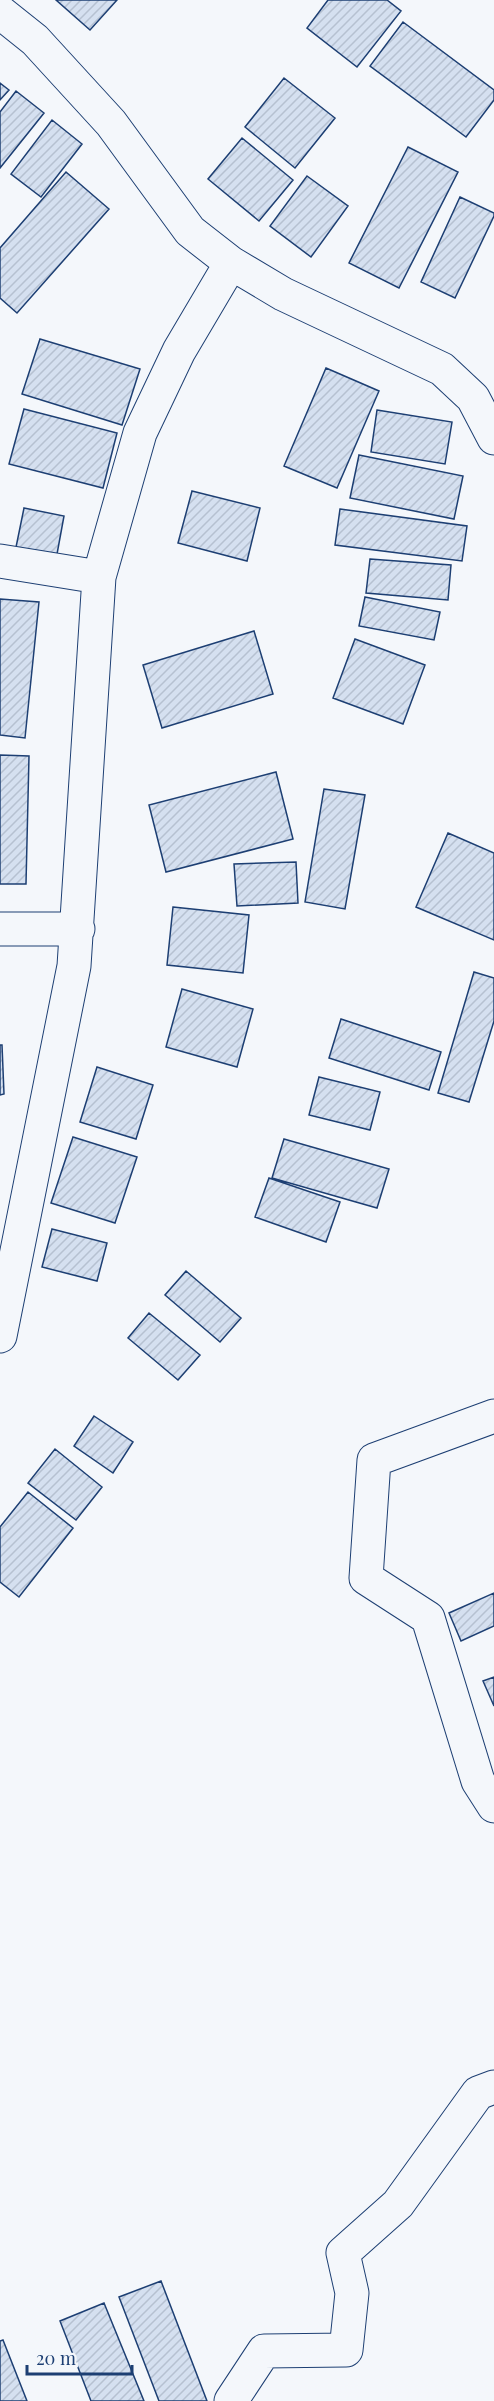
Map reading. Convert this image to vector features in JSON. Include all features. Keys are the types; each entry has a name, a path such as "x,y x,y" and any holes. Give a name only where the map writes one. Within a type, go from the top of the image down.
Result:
{"street":[{"path":"0,12 34,40 111,123 190,231 231,263 283,294 442,369 473,398 494,438"},
{"path":"0,1336 74,966 99,577 140,432 179,351 231,263"},
{"path":"0,561 99,577"},
{"path":"0,928 78,929"},
{"path":"494,1416 374,1460 366,1578 428,1617 478,1781 494,1806"},
{"path":"231,2401 264,2351 346,2350 352,2293 343,2253 398,2204 478,2093 494,2087"}],"building":[{"path":"56,0 117,0 90,30"},
{"path":"328,0 387,0 401,11 357,67 307,28"},
{"path":"403,22 494,90 494,100 466,137 370,66"},
{"path":"284,78 335,118 295,168 245,127"},
{"path":"0,83 9,90 0,100"},
{"path":"16,91 44,113 0,168 0,112"},
{"path":"52,120 82,144 41,197 11,174"},
{"path":"242,138 293,180 259,221 208,179"},
{"path":"408,147 458,172 399,288 349,263"},
{"path":"66,172 109,209 17,313 0,298 0,248"},
{"path":"307,176 348,206 311,257 270,226"},
{"path":"460,197 494,213 494,216 455,298 421,282"},
{"path":"40,339 140,369 122,425 22,394"},
{"path":"326,368 379,391 337,488 284,466"},
{"path":"24,409 117,433 103,488 9,464"},
{"path":"377,410 452,422 445,464 371,452"},
{"path":"359,455 463,476 454,519 350,498"},
{"path":"192,491 260,508 247,561 178,543"},
{"path":"24,508 64,516 55,565 14,557"},
{"path":"340,509 467,526 462,561 335,545"},
{"path":"370,559 451,565 448,600 366,593"},
{"path":"365,597 440,612 434,640 359,626"},
{"path":"0,599 39,602 25,738 0,735"},
{"path":"254,631 273,694 162,728 143,665"},
{"path":"355,639 425,665 403,724 333,698"},
{"path":"0,755 29,756 26,884 0,884"},
{"path":"276,772 293,839 166,872 149,805"},
{"path":"324,789 365,795 345,909 305,902"},
{"path":"448,833 494,853 494,940 416,907"},
{"path":"296,862 298,903 237,906 234,864"},
{"path":"173,907 249,915 243,973 167,965"},
{"path":"474,972 494,978 494,1021 469,1102 438,1093"},
{"path":"182,989 253,1009 237,1067 166,1047"},
{"path":"341,1019 441,1052 429,1090 329,1058"},
{"path":"0,1045 2,1045 4,1094 0,1095"},
{"path":"97,1067 153,1085 136,1139 80,1122"},
{"path":"319,1077 380,1092 370,1130 309,1115"},
{"path":"73,1137 137,1157 115,1223 51,1203"},
{"path":"284,1139 389,1169 377,1208 272,1178"},
{"path":"269,1178 340,1202 326,1242 255,1217"},
{"path":"52,1229 107,1243 97,1281 42,1267"},
{"path":"186,1271 241,1318 220,1342 165,1295"},
{"path":"149,1313 200,1355 178,1380 128,1338"},
{"path":"94,1416 133,1442 113,1473 74,1446"},
{"path":"55,1449 102,1487 76,1520 28,1483"},
{"path":"28,1492 73,1528 19,1597 0,1582 0,1527"},
{"path":"494,1593 494,1626 461,1641 449,1613"},
{"path":"494,1677 494,1706 483,1681"},
{"path":"161,2281 207,2401 159,2401 119,2297"},
{"path":"104,2303 144,2401 91,2401 60,2321"},
{"path":"3,2340 27,2401 0,2401 0,2341"}]}
